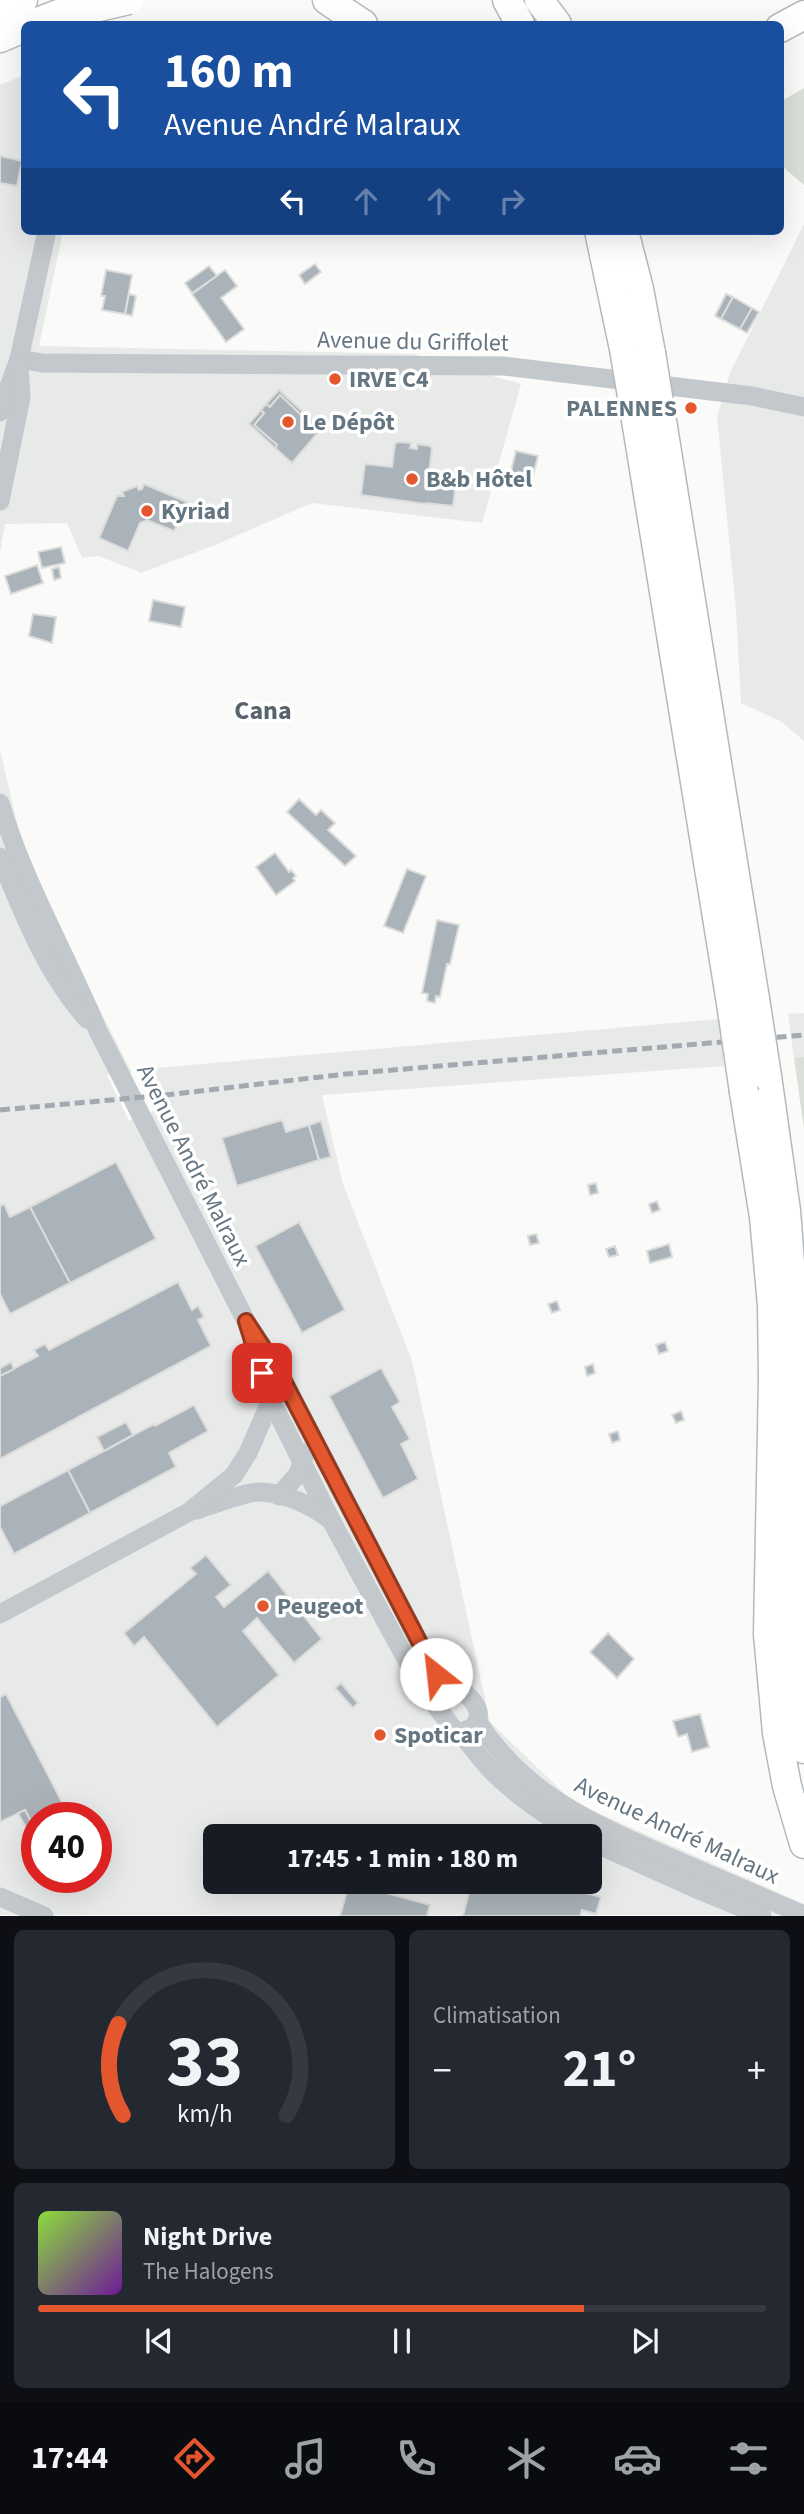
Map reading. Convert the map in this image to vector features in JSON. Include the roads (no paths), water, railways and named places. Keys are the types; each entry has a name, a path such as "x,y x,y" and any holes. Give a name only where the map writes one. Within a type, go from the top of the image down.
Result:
{"highway":[{"path":"0,10 23,0"},
{"path":"44,21 128,0"},
{"path":"327,0 358,21"},
{"path":"507,0 518,21"},
{"path":"539,0 554,21"},
{"path":"784,26 804,15"},
{"path":"0,38 21,29"},
{"path":"600,235 637,351 755,1084 772,1306 768,1621 770,1671 787,1786 804,1844"},
{"path":"625,235 639,289 637,351"},
{"path":"755,1084 786,1211 793,1301 790,1628 798,1716 804,1749"}],"street":[{"path":"0,412 19,359 46,235"},
{"path":"0,501 21,397 19,359"},
{"name":"Avenue du Griffolet","path":"19,359 42,363 504,366 742,394 804,407"},
{"name":"Avenue André Malraux","path":"0,803 13,845 41,912 98,1031 246,1321 278,1370 436,1674 446,1686 456,1691"},
{"name":"Avenue André Malraux","path":"0,857 26,919 67,997 98,1031"},
{"name":"Avenue André Malraux","path":"246,1321 271,1400 301,1449 358,1526"},
{"path":"0,1614 189,1512 234,1475 254,1440 271,1400"},
{"name":"Avenue André Malraux","path":"295,1404 301,1449 332,1522 404,1657 438,1709"},
{"path":"254,1440 301,1449 298,1474 279,1496"},
{"path":"189,1512 260,1491 291,1498 318,1511 332,1522"},
{"path":"456,1691 465,1693 477,1706 480,1714 469,1726 456,1732 438,1709 442,1699 456,1691"},
{"name":"Avenue André Malraux","path":"469,1726 491,1770 508,1786 560,1824"},
{"name":"Avenue André Malraux","path":"469,1726 506,1761 568,1810 804,1915"},
{"name":"Avenue André Malraux","path":"602,1847 699,1891 762,1916"},
{"path":"0,1897 44,1916"}],"railway":[{"path":"0,1110 166,1095 346,1074 804,1035"}],"place":[{"name":"IRVE C4","path":"335,379"},
{"name":"PALENNES","path":"691,408"},
{"name":"Le Dépôt","path":"288,422"},
{"name":"B&b Hôtel","path":"412,479"},
{"name":"Kyriad","path":"147,511"},
{"name":"Peugeot","path":"263,1606"},
{"name":"Spoticar","path":"380,1735"}],"district":[{"name":"Cana","path":"263,710"}]}
